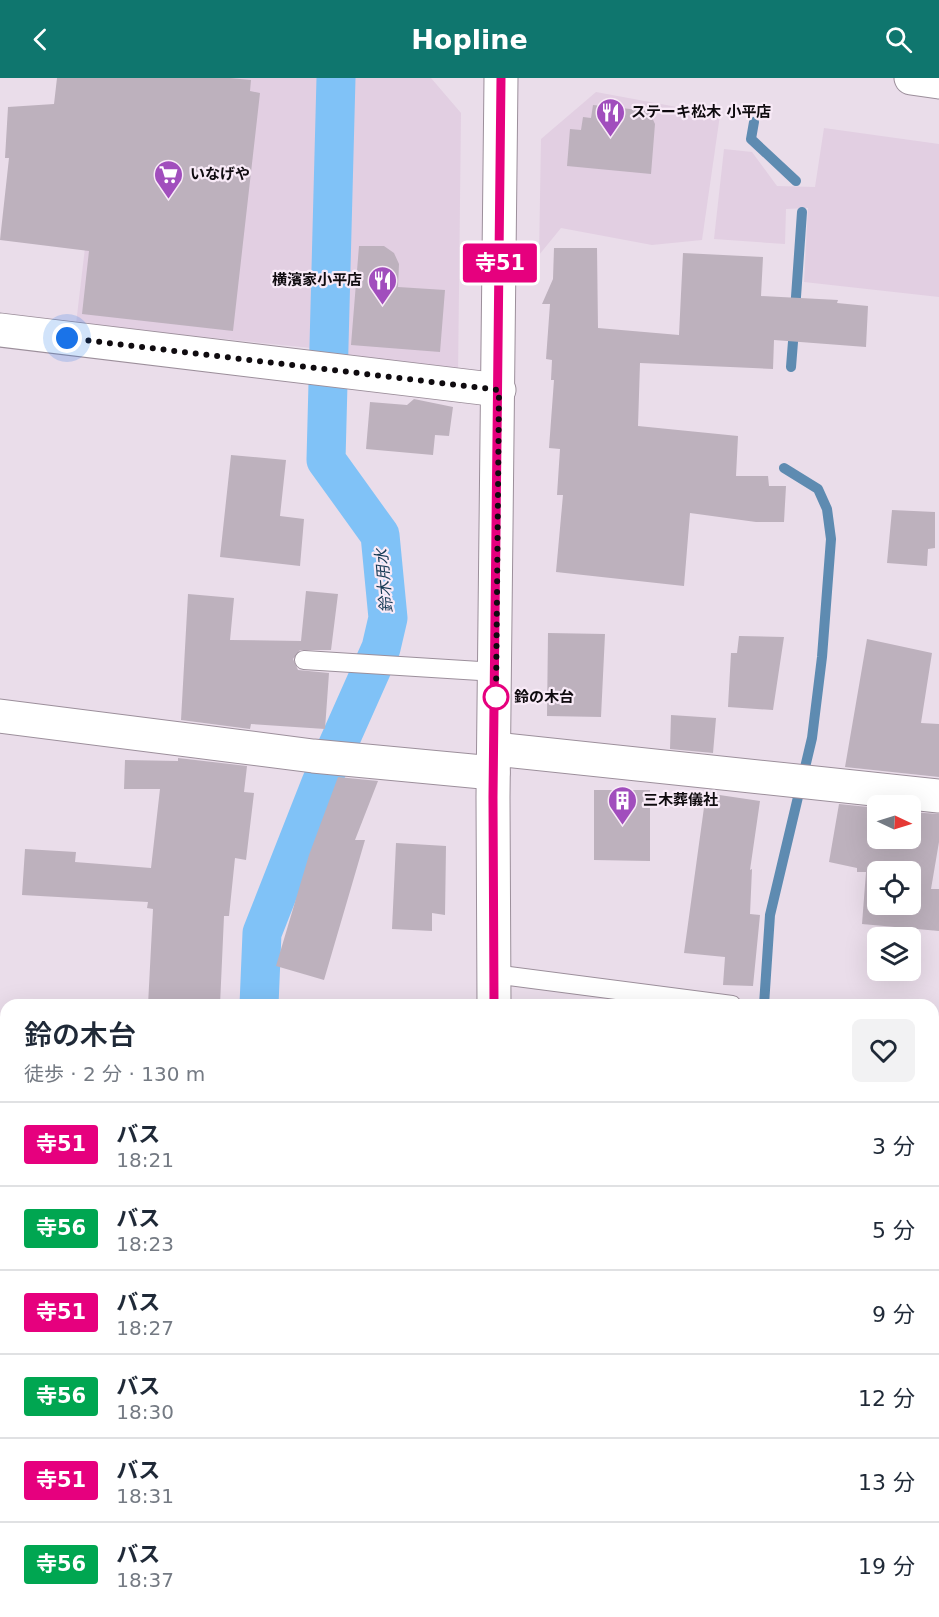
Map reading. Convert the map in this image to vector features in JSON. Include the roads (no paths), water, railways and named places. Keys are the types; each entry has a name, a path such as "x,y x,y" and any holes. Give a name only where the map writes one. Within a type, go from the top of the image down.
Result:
{"street":[{"path":"494,989 501,78"},
{"path":"911,78 939,82"},
{"path":"0,330 350,370 499,390"},
{"path":"0,716 313,756 494,761 777,779 939,796"}],"lane":[{"path":"304,660 360,666 496,672"},
{"path":"494,989 643,999"}],"waterway":[{"name":"鈴木用水","path":"259,999 262,933 321,783 381,648 388,618 380,535 326,460 336,78"},
{"path":"754,122 751,139 796,181"},
{"path":"795,311 802,212"},
{"path":"791,367 794,329"},
{"path":"764,999 770,915 812,738 822,657 831,539 827,509 818,489 784,468"}],"place":[{"name":"ステーキ松木 小平店","path":"610,138"},
{"name":"いなげや","path":"169,200"},
{"name":"横濱家小平店","path":"383,306"},
{"name":"鈴の木台","path":"496,697"},
{"name":"三木葬儀社","path":"622,826"}]}
